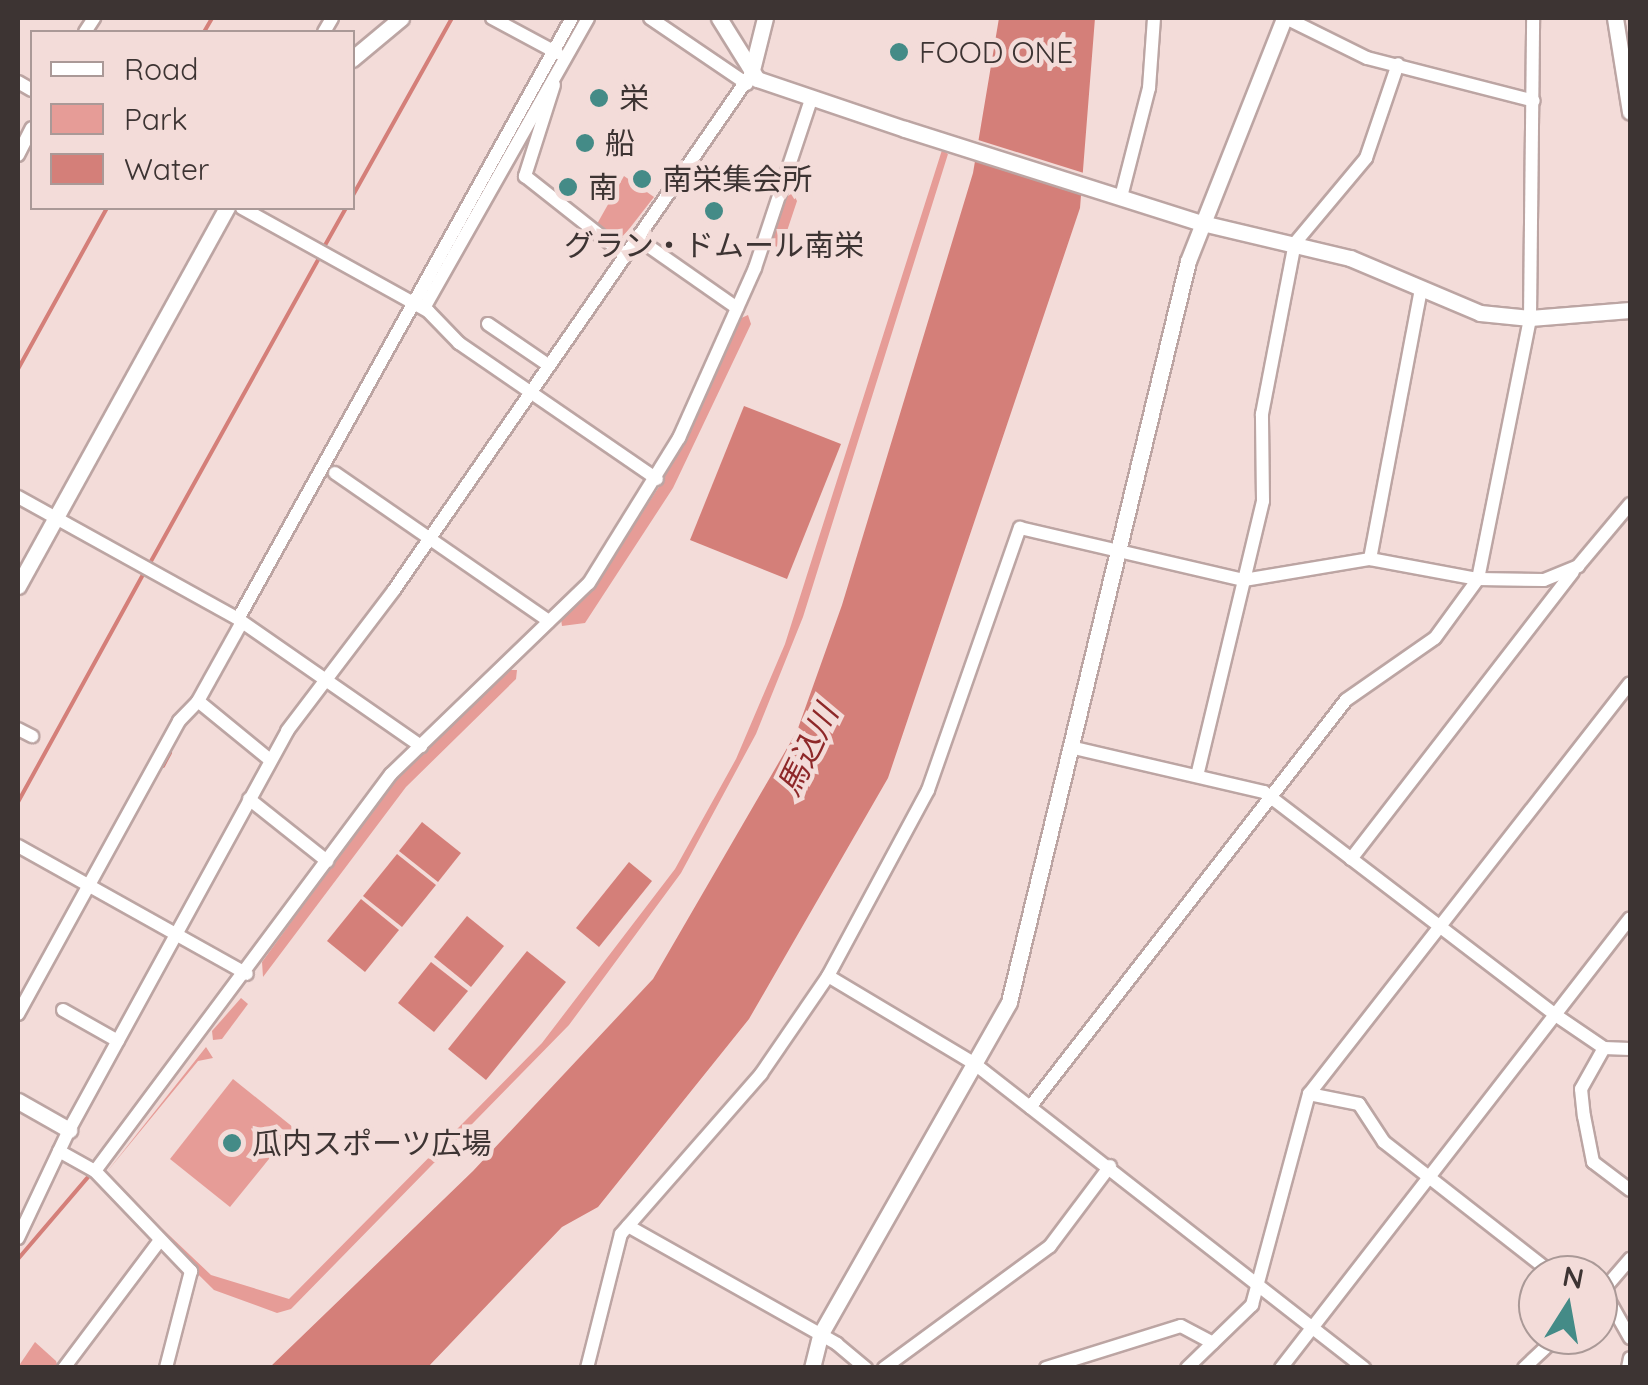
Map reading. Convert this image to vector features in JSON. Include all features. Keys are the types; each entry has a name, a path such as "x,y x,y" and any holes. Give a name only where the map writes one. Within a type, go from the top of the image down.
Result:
{"street":[{"path":"355,56 401,18"},
{"path":"492,18 558,54"},
{"path":"18,1014 179,721 198,701 240,620 550,80 572,18"},
{"path":"419,305 558,54 588,18"},
{"path":"650,18 749,79 1202,223 1295,243 1480,312 1530,318 1630,310"},
{"path":"719,18 749,79"},
{"path":"18,1238 69,1130 270,760 430,538 749,79 764,18"},
{"path":"1121,197 1149,88 1154,18"},
{"path":"812,1368 820,1335 1009,1002 1116,550 1202,223 1285,18 1367,58 1534,102"},
{"path":"1030,1107 1346,700 1435,638 1478,580 1530,318 1533,18"},
{"path":"1615,18 1630,112"},
{"path":"1198,776 1263,501 1262,414 1295,243 1366,158 1398,64"},
{"path":"550,80 555,83 525,176 625,255"},
{"path":"96,1171 247,974 327,861 421,746 589,584 657,478 738,308 812,97"},
{"path":"18,155 30,132"},
{"path":"18,586 226,210"},
{"path":"246,210 419,305 459,344 657,478"},
{"path":"637,238 738,308"},
{"path":"1370,559 1421,290"},
{"path":"488,324 548,366"},
{"path":"335,473 549,622"},
{"path":"18,497 240,620 421,746"},
{"path":"1351,859 1630,504"},
{"path":"587,1368 628,1226 761,1074 828,976 928,790 1020,528 1244,580 1370,559 1478,580 1544,580 1578,566"},
{"path":"1187,1368 1252,1306 1309,1094 1630,683"},
{"path":"198,701 270,760"},
{"path":"18,728 32,736"},
{"path":"1070,747 1198,776 1272,798 1554,1014 1604,1048 1630,1049"},
{"path":"249,800 327,861"},
{"path":"18,846 247,974"},
{"path":"1281,1368 1630,918"},
{"path":"828,976 975,1064 1364,1368"},
{"path":"63,1010 118,1041"},
{"path":"1604,1048 1581,1088 1584,1116 1593,1162 1630,1190"},
{"path":"1309,1094 1359,1104 1384,1142 1529,1255"},
{"path":"18,1101 69,1130"},
{"path":"59,1151 96,1171 192,1271 166,1368"},
{"path":"884,1368 1050,1246 1110,1166"},
{"path":"628,1226 820,1335 866,1368"},
{"path":"64,1368 160,1240"},
{"path":"1046,1368 1181,1326 1212,1343"},
{"path":"1628,1368 1630,1358"}],"green space":[{"path":"942,150 948,154 803,617 756,734 681,873 569,1025 291,1309 277,1313 214,1290 107,1184 109,1178 211,1275 289,1299 542,1043 675,869 736,759 785,644"},
{"path":"624,176 654,197 619,242 597,224"},
{"path":"793,193 797,201 783,243 776,247 771,239 786,197"},
{"path":"748,315 751,324 673,488 585,623 562,626 561,619 594,587 662,482 739,319"},
{"path":"508,670 517,670 516,679 406,787 263,977 262,962 396,778"},
{"path":"241,998 248,1004 222,1039 213,1040 212,1031"},
{"path":"206,1047 213,1058 198,1061 106,1173"},
{"name":"瓜内スポーツ広場","path":"233,1079 294,1128 230,1207 170,1159"},
{"path":"35,1342 56,1361 58,1367 18,1367"}],"water":[{"name":"馬込川","path":"999,18 1095,18 1080,208 888,778 749,1019 598,1207 562,1227 428,1367 269,1368 473,1171 653,979 797,731 842,605 973,173"},
{"path":"744,406 841,444 787,579 690,540"},
{"path":"422,822 461,853 438,882 399,851"},
{"path":"397,854 436,885 402,927 363,896"},
{"path":"629,862 652,881 599,947 576,928"},
{"path":"361,899 399,930 365,972 327,941"},
{"path":"467,916 504,946 471,987 434,957"},
{"path":"527,951 566,982 486,1080 448,1049"},
{"path":"431,962 468,991 434,1032 398,1003"}],"pier":[{"path":"975,139 1087,174 1086,191 972,156"}],"waterway":[{"path":"205,30 212,18"},
{"path":"355,192 452,18"},
{"path":"18,369 106,210"},
{"path":"324,247 345,210"},
{"path":"150,563 320,256"},
{"path":"18,802 144,573"},
{"path":"163,766 170,753"},
{"path":"18,1259 89,1176"},
{"path":"94,1338 103,1326"}],"place":[{"name":"FOOD ONE","path":"899,52"},
{"name":"栄","path":"599,98"},
{"name":"船","path":"585,143"},
{"name":"南栄集会所","path":"642,179"},
{"name":"南","path":"568,187"},
{"name":"グラン・ドムール南栄","path":"714,211"},
{"name":"瓜内スポーツ広場","path":"232,1143"}]}
